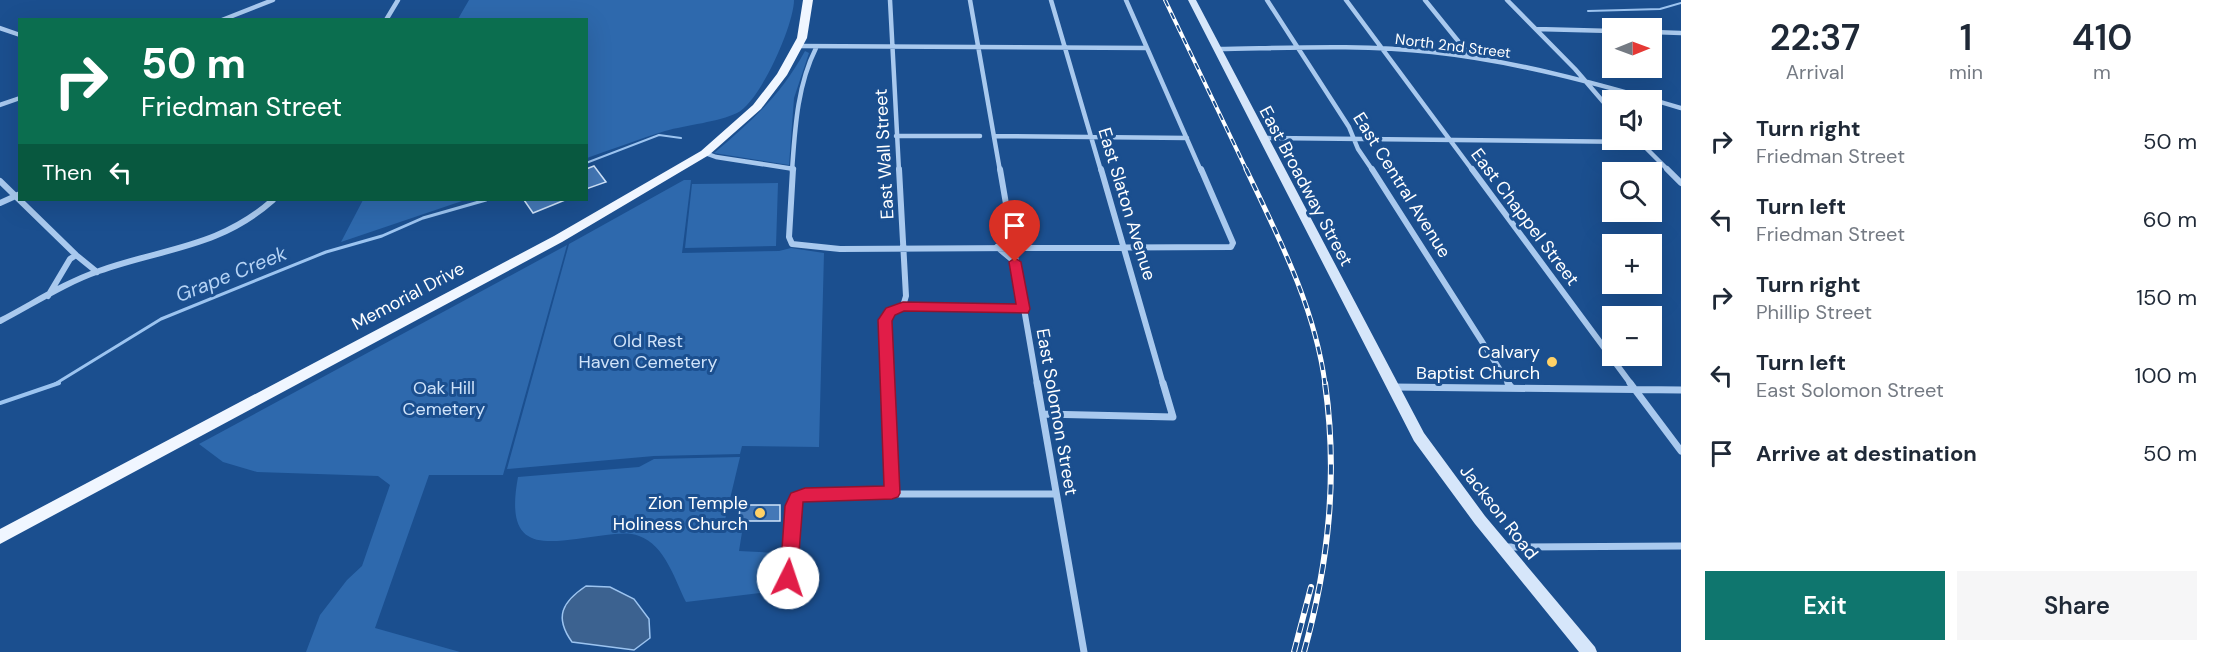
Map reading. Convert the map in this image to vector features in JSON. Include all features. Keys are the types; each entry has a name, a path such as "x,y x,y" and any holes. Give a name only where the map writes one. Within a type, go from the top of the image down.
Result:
{"main road":[{"name":"Memorial Drive","path":"0,537 558,239 705,153 764,99 782,75 798,46 806,21 808,0"},
{"name":"East Broadway Street","path":"1192,0 1393,387"},
{"name":"Jackson Road","path":"1393,387 1419,437 1452,486 1589,652"}],"street":[{"path":"227,18 273,0"},
{"path":"387,18 398,0"},
{"name":"East Wall Street","path":"890,0 906,296 903,306"},
{"name":"East Solomon Street","path":"970,0 1084,652"},
{"name":"East Slaton Avenue","path":"1043,414 1173,417 1051,0"},
{"path":"816,48 808,64 799,99 789,237 792,244 840,249 1232,247 1233,243 1126,0"},
{"name":"East Central Avenue","path":"1267,0 1349,127 1358,149 1395,201 1511,387"},
{"name":"East Chappel Street","path":"1346,0 1681,451"},
{"path":"1425,0 1472,57"},
{"path":"1507,0 1602,101"},
{"path":"0,28 18,34"},
{"path":"1535,29 1602,32"},
{"path":"1662,32 1681,33"},
{"path":"798,46 816,48 1148,48"},
{"name":"North 2nd Street","path":"1217,49 1384,49 1472,57 1584,80 1681,108"},
{"path":"0,105 18,99"},
{"path":"896,136 980,136"},
{"path":"994,136 1187,138"},
{"path":"1262,138 1602,141"},
{"path":"1648,150 1681,183"},
{"path":"705,153 716,158 794,169"},
{"path":"0,181 17,195 0,203"},
{"path":"23,201 76,255 97,272"},
{"path":"0,321 97,272 216,236 261,213 272,201"},
{"path":"997,247 1015,262"},
{"path":"48,297 70,259 76,255"},
{"path":"892,493 885,320 891,311 903,306 1024,309"},
{"path":"1393,387 1681,390"},
{"path":"787,592 794,506 797,498 805,494 1056,494"},
{"path":"1501,547 1681,546"}],"green space":[{"path":"469,0 794,0 788,27 774,62 756,94 737,113 721,119 665,131 588,158 588,18 459,18"},
{"path":"805,51 809,53 794,98 789,165 714,153 741,130 776,94"},
{"name":"Old Rest Haven Cemetery","path":"684,180 691,180 682,253 779,251 791,248 824,253 819,447 742,446 740,454 654,456 507,469 569,244"},
{"path":"778,183 776,246 685,248 692,184"},
{"path":"362,201 462,201 341,242"},
{"name":"Oak Hill Cemetery","path":"567,245 503,475 429,475 375,628 460,652 306,652 320,615 347,580 362,566 390,485 378,476 257,472 223,462 199,444"},
{"path":"740,457 724,524 743,526 739,551 778,553 776,591 686,602 662,555 656,547 639,536 618,534 549,541 535,539 524,533 517,521 515,503 518,477 639,467 654,459"}],"shaded area":[{"path":"586,586 610,587 634,599 649,619 650,638 634,650 572,642 563,625 563,611 571,598"}],"building":[{"path":"594,166 606,182 588,188 588,168"},
{"path":"525,201 563,201 533,213"},
{"name":"Zion Temple Holiness Church","path":"740,505 780,505 780,521 739,521"}],"waterway":[{"path":"1588,11 1660,9 1681,3"},
{"name":"Grape Creek","path":"588,162 659,135 681,138"},
{"name":"Grape Creek","path":"55,384 161,319 326,252 382,236 423,218 482,201"},
{"name":"Grape Creek","path":"0,403 59,383"}],"railway":[{"path":"1165,0 1247,171"},
{"path":"1246,169 1283,247 1304,301 1313,328 1325,384"},
{"path":"1304,652 1320,585 1329,518 1331,451 1325,383"},
{"path":"1294,652 1311,587"}],"place":[{"name":"Calvary Baptist Church","path":"1552,362"},
{"name":"Zion Temple Holiness Church","path":"760,513"}],"route":[{"path":"788,578 794,506 797,498 805,494 892,493 885,320 891,311 903,306 1024,309 1015,262"}]}
